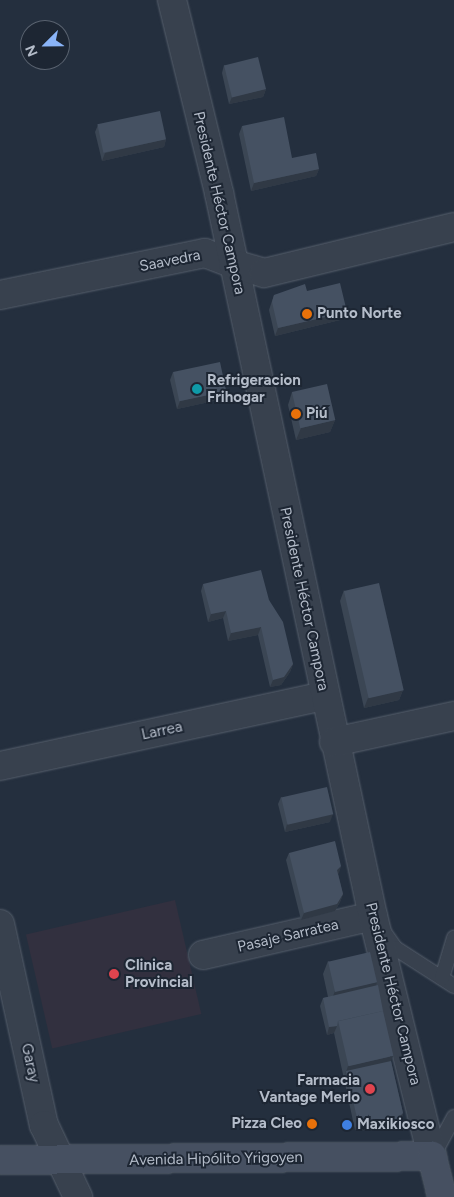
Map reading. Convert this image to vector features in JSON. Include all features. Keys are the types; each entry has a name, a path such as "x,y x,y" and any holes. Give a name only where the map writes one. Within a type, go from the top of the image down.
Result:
{"main road":[{"name":"Avenida Hipólito Yrigoyen","path":"0,1160 432,1156"},
{"name":"Presidente Héctor Campora","path":"432,1156 442,1197"}],"street":[{"name":"Presidente Héctor Campora","path":"172,0 233,264 334,742 432,1156"},
{"name":"Saavedra","path":"0,295 205,253 264,273 454,226"},
{"name":"Larrea","path":"0,766 325,696"},
{"path":"334,742 454,716"},
{"name":"Pasaje Sarratea","path":"203,955 374,916"},
{"name":"Garay","path":"0,924 44,1125 78,1197"}],"lane":[{"path":"374,916 395,948 448,982 454,938"},
{"path":"432,1156 454,1117"}],"shaded area":[{"name":"Clinica Provincial","path":"175,900 201,1014 52,1048 26,934"}],"building":[{"path":"258,57 266,89 232,97 224,65"},
{"path":"160,111 166,139 103,153 97,124"},
{"path":"284,117 292,158 316,153 319,169 254,183 242,126"},
{"name":"Punto Norte","path":"340,283 347,312 278,328 272,302 274,295 305,284 307,291"},
{"name":"Refrigeracion Frihogar","path":"220,362 226,391 179,401 173,372"},
{"path":"327,384 335,420 300,428 292,392"},
{"path":"261,570 269,600 283,622 293,664 284,677 273,680 261,627 231,633 226,611 211,614 203,584"},
{"path":"379,583 404,690 369,698 344,591"},
{"path":"327,787 333,814 288,825 281,798"},
{"path":"335,841 341,866 337,870 343,894 337,904 304,913 289,853"},
{"path":"370,952 377,982 335,992 328,962"},
{"path":"378,985 383,1011 338,1021 337,1026 329,1027 323,998"},
{"path":"383,1011 393,1056 349,1066 338,1021"},
{"path":"391,1061 403,1113 394,1123 358,1122 346,1071"}],"place":[{"name":"Punto Norte","path":"307,314"},
{"name":"Refrigeracion Frihogar","path":"197,389"},
{"name":"Piú","path":"296,414"},
{"name":"Clinica Provincial","path":"114,974"},
{"name":"Farmacia Vantage Merlo","path":"370,1089"},
{"name":"Pizza Cleo","path":"312,1124"},
{"name":"Maxikiosco","path":"347,1125"}]}
